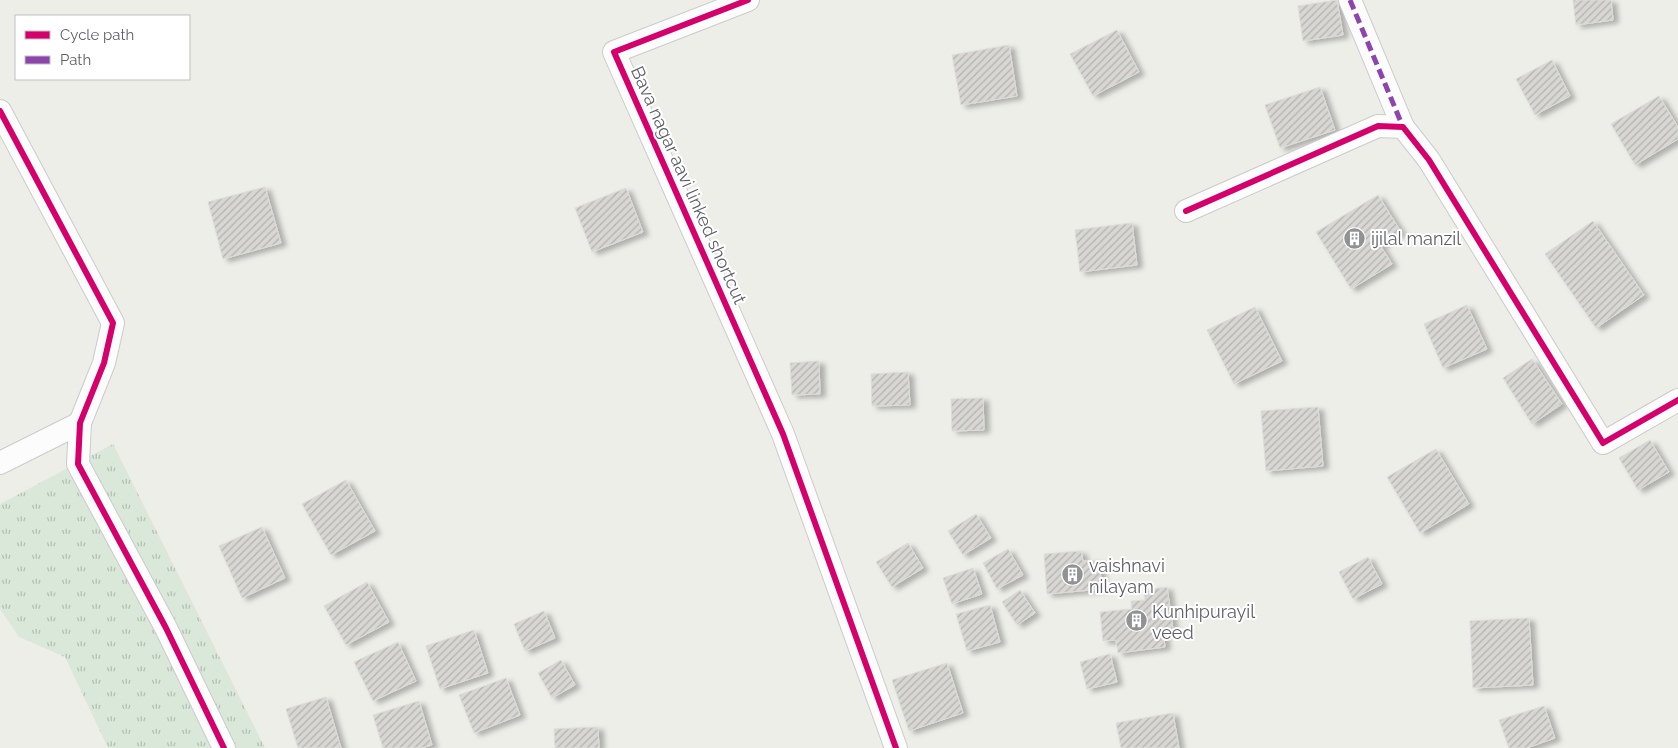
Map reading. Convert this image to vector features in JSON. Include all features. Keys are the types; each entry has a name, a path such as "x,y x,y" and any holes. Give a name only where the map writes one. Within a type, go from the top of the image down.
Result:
{"street":[{"name":"Bava nagar aavi linked shortcut","path":"748,0 614,52 782,434 896,748"},
{"path":"1350,0 1403,127 1429,160 1603,443 1678,400"},
{"path":"0,111 113,323 104,363 80,423 78,464 166,628 224,748"},
{"path":"1186,211 1378,126 1403,127"},
{"path":"0,463 80,423"}],"green space":[{"path":"113,444 265,748 108,748 65,657 19,637 0,609 0,504"}],"building":[{"path":"1337,0 1343,35 1303,41 1298,6"},
{"path":"1573,0 1611,0 1613,20 1576,25"},
{"path":"1117,30 1139,72 1093,96 1070,54"},
{"path":"1009,45 1017,96 961,105 952,55"},
{"path":"1552,60 1570,96 1535,115 1516,79"},
{"path":"1320,87 1335,130 1280,148 1265,105"},
{"path":"1659,96 1678,127 1678,139 1635,165 1611,124"},
{"path":"265,187 281,243 223,259 208,202"},
{"path":"626,188 643,232 592,252 575,208"},
{"name":"ijilal manzil","path":"1378,195 1401,232 1380,245 1392,264 1351,289 1316,232"},
{"path":"1593,221 1644,295 1596,328 1545,254"},
{"path":"1132,223 1137,265 1080,272 1075,230"},
{"path":"1467,305 1487,349 1443,368 1424,324"},
{"path":"1255,307 1282,361 1234,384 1207,330"},
{"path":"1532,359 1562,404 1532,424 1503,378"},
{"path":"819,361 820,394 792,395 790,363"},
{"path":"908,372 910,405 872,406 871,374"},
{"path":"983,398 984,430 952,431 951,399"},
{"path":"1318,407 1323,466 1266,471 1261,411"},
{"path":"1650,440 1669,472 1638,490 1619,458"},
{"path":"1436,449 1469,504 1420,533 1387,477"},
{"path":"346,480 375,531 331,555 302,504"},
{"path":"976,514 991,538 963,555 948,531"},
{"path":"262,527 285,578 242,598 219,546"},
{"path":"908,543 923,568 892,587 876,562"},
{"path":"1008,549 1023,575 997,589 983,563"},
{"name":"vaishnavi nilayam","path":"1081,551 1083,561 1099,560 1102,589 1047,594 1044,554"},
{"path":"1368,557 1382,584 1353,599 1339,572"},
{"path":"973,568 982,594 952,604 943,578"},
{"path":"367,582 389,622 346,645 324,606"},
{"name":"Kunhipurayil veed","path":"1167,587 1173,629 1163,630 1165,647 1118,653 1116,640 1103,641 1100,612 1132,609 1131,601 1145,600 1144,590"},
{"path":"1020,590 1035,613 1017,625 1002,602"},
{"path":"990,605 1000,642 967,651 956,614"},
{"path":"544,611 555,638 525,651 514,624"},
{"path":"1529,618 1533,685 1473,688 1470,621"},
{"path":"474,630 488,673 440,689 426,646"},
{"path":"398,642 416,681 373,701 354,662"},
{"path":"1110,654 1117,682 1087,689 1080,662"},
{"path":"561,660 575,685 552,698 538,673"},
{"path":"947,663 963,713 909,731 892,680"},
{"path":"506,678 520,715 474,733 459,695"},
{"path":"326,697 341,748 298,748 286,709"},
{"path":"419,701 432,745 421,748 383,748 373,715"},
{"path":"1544,706 1555,738 1527,748 1509,748 1499,720"},
{"path":"1173,713 1179,748 1121,748 1116,723"},
{"path":"598,727 599,748 555,748 554,729"}],"marked path":[{"path":"1350,0 1403,127"}],"cycle path":[{"path":"748,0 614,52 783,434 896,748"},
{"path":"0,111 113,323 104,363 80,423 78,464 166,628 224,748"},
{"path":"1186,211 1378,126 1403,127 1429,160 1603,443 1678,400"}],"place":[{"name":"ijilal manzil","path":"1355,238"},
{"name":"vaishnavi nilayam","path":"1073,575"},
{"name":"Kunhipurayil veed","path":"1136,621"}]}
